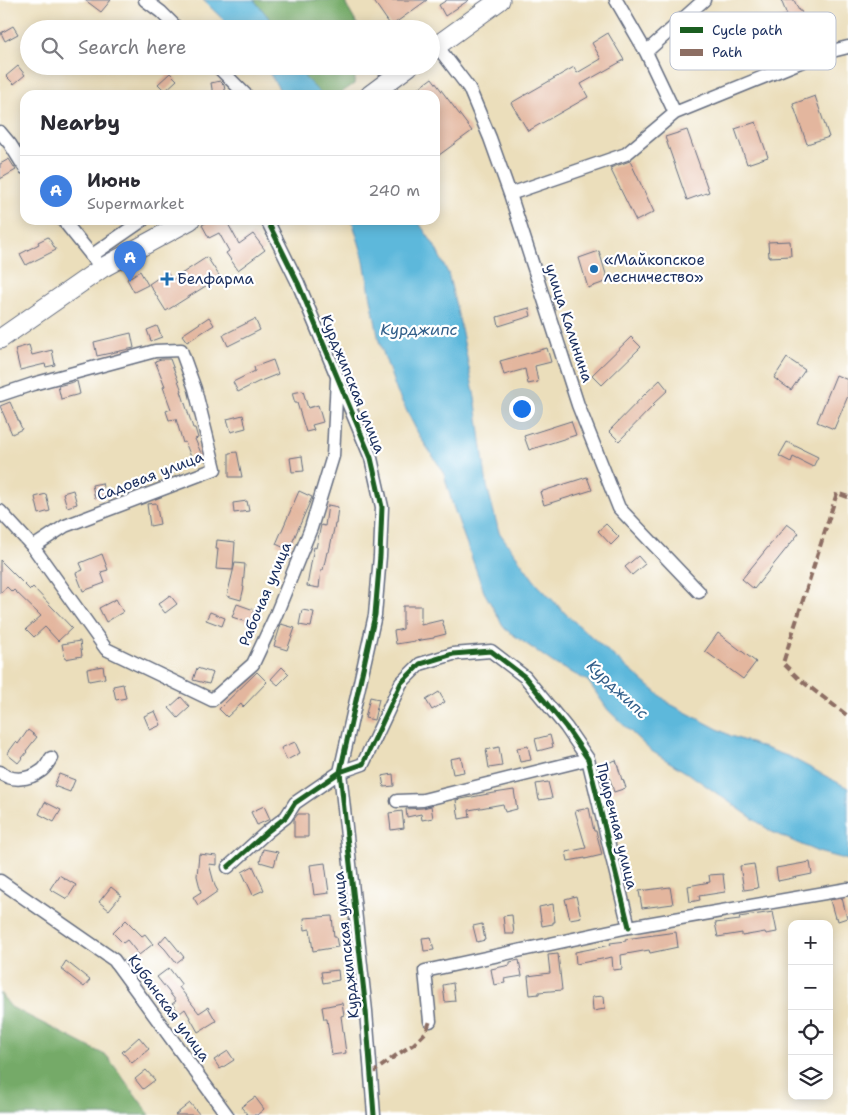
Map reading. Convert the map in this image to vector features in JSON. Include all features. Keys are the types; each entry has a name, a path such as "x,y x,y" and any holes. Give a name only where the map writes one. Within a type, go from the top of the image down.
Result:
{"main road":[{"path":"440,44 500,0"},
{"path":"377,90 397,75"},
{"path":"0,339 97,262 179,225"}],"street":[{"path":"145,0 168,20"},
{"path":"616,0 646,52 676,113"},
{"path":"691,12 704,0"},
{"path":"646,52 670,30"},
{"name":"улица Калинина","path":"440,55 469,88 490,138 578,405 619,508 699,592"},
{"path":"510,194 626,154 676,113 781,70"},
{"path":"226,75 241,90"},
{"path":"0,132 20,160"},
{"path":"67,225 97,262 138,225"},
{"name":"Курджипская улица","path":"269,225 298,283 371,458 382,507 375,615 340,772 366,1011 374,1115"},
{"name":"Садовая улица","path":"0,395 33,384 155,351 181,350 195,389 215,469 65,526 33,547"},
{"name":"Рабочая улица","path":"0,511 33,547 106,649 212,700 252,664 275,617 311,528 334,456 337,374"},
{"name":"Приречная улица","path":"340,772 363,764 401,683 420,664 453,654 491,651 525,678 566,727 588,759 629,927"},
{"path":"0,772 5,776 16,779 28,778 43,771 51,758"},
{"name":"Приречная улица","path":"397,801 424,800 588,759"},
{"path":"228,867 286,817 296,803 340,772"},
{"name":"Кубанская улица","path":"0,881 114,960 227,1115"},
{"path":"430,1021 425,971 629,927 848,889"}],"green space":[{"path":"254,0 346,0 346,5 355,20 271,20"},
{"path":"304,75 356,75 354,84 345,90 317,90"},
{"path":"0,993 11,1007 107,1056 150,1115 0,1115"}],"water":[{"path":"203,0 254,0 271,20 224,20"},
{"path":"271,75 304,75 317,90 280,90"},
{"name":"Курджипс","path":"354,225 420,225 434,245 448,273 460,323 476,403 487,486 499,532 536,583 568,616 670,704 731,736 790,757 848,788 848,860 818,852 772,832 695,778 650,750 608,710 588,681 555,664 505,629 484,592 453,506 443,471 420,437 397,392 379,341 363,256"}],"building":[{"path":"85,0 111,0 101,12"},
{"path":"373,0 427,0 399,20 387,20"},
{"path":"447,0 469,0 445,16 439,5"},
{"path":"781,0 794,0 801,12 786,12"},
{"path":"13,26 18,34 5,41 1,33"},
{"path":"608,33 624,60 581,84 588,97 528,131 511,103 574,67 577,73 601,59 592,43"},
{"path":"18,66 20,75 25,75 14,84 6,76"},
{"path":"168,75 172,75 177,80 166,90 158,84"},
{"path":"432,78 472,131 440,154 440,90 416,90"},
{"path":"220,81 224,85 225,90 212,90 211,83"},
{"path":"815,96 829,137 807,144 793,104"},
{"path":"756,122 768,157 747,164 735,129"},
{"path":"687,130 709,192 687,200 665,137"},
{"path":"9,159 16,170 0,179 0,164"},
{"path":"630,161 654,212 636,221 610,168"},
{"path":"202,225 229,225 239,244 253,234 265,250 238,270 226,253 229,251 219,233 209,238"},
{"path":"48,237 56,250 26,265 20,254"},
{"path":"790,241 791,256 769,257 768,242"},
{"name":"«Майкопское лесничество»","path":"599,251 608,281 588,288 579,258"},
{"path":"207,257 220,277 166,311 149,284 167,272 172,280"},
{"path":"140,271 148,285 134,292 127,279"},
{"path":"529,308 531,316 499,326 497,317"},
{"path":"209,317 214,325 187,342 182,335"},
{"path":"255,319 260,330 228,346 223,335"},
{"path":"157,326 162,337 151,341 147,330"},
{"path":"131,333 134,348 97,356 94,342"},
{"path":"631,337 641,347 602,385 592,375"},
{"path":"29,345 32,355 52,350 55,365 46,367 45,364 20,370 15,349"},
{"path":"547,348 551,362 535,366 538,382 528,384 525,369 504,375 500,361"},
{"path":"787,358 805,370 791,390 774,378"},
{"path":"170,359 193,428 195,428 198,438 195,439 204,460 194,464 185,442 183,443 176,419 169,420 166,411 171,409 163,387 165,386 155,361"},
{"path":"273,360 278,374 238,392 233,382 255,371 254,367"},
{"path":"836,375 848,380 848,396 834,429 817,422"},
{"path":"660,380 668,390 619,441 609,431"},
{"path":"77,381 80,394 61,399 58,386"},
{"path":"303,391 308,408 318,405 323,422 312,425 314,430 306,432 292,393"},
{"path":"10,402 22,429 12,434 0,406"},
{"path":"243,415 246,428 231,432 227,419"},
{"path":"571,421 576,435 529,450 524,436"},
{"path":"787,442 818,457 813,467 793,457 791,462 779,456"},
{"path":"237,452 242,477 229,477 229,453"},
{"path":"302,456 304,471 292,472 290,458"},
{"path":"587,477 592,490 544,505 540,492"},
{"path":"102,483 105,495 95,498 92,485"},
{"path":"73,490 77,504 67,507 63,493"},
{"path":"299,491 312,497 289,550 276,544"},
{"path":"46,494 50,511 39,514 35,497"},
{"path":"247,501 249,511 234,513 233,503"},
{"path":"156,503 160,524 150,526 147,504"},
{"path":"328,505 338,507 329,552 327,552 323,570 321,570 319,588 307,586 314,547 316,548 321,525 325,526"},
{"path":"606,524 619,537 611,545 598,531"},
{"path":"787,524 799,533 754,589 742,579"},
{"path":"217,540 235,542 233,570 216,569"},
{"path":"102,554 108,570 101,572 105,583 83,591 76,573 83,570 80,563"},
{"path":"638,556 645,564 632,575 625,567"},
{"path":"0,560 30,590 33,587 72,628 58,641 45,627 34,637 26,629 41,616 14,590 12,592 7,587 0,593"},
{"path":"235,563 245,564 244,587 241,600 227,596"},
{"path":"170,595 177,604 165,613 158,604"},
{"path":"116,599 123,612 106,622 99,608"},
{"path":"237,604 254,610 250,623 232,617"},
{"path":"403,606 421,606 421,625 442,620 446,634 434,638 396,644 394,631 403,629"},
{"path":"302,610 314,612 311,627 299,625"},
{"path":"210,612 225,618 222,626 206,620"},
{"path":"281,624 295,628 287,650 274,646"},
{"path":"718,633 756,662 743,679 705,651"},
{"path":"80,641 82,656 65,659 62,644"},
{"path":"103,666 105,678 89,681 87,669"},
{"path":"282,667 289,674 278,685 271,679"},
{"path":"197,668 213,673 209,684 193,680"},
{"path":"257,672 267,682 243,707 241,704 227,717 219,709"},
{"path":"123,684 126,698 116,700 113,686"},
{"path":"439,692 445,702 432,710 426,700"},
{"path":"181,697 190,707 178,718 169,708"},
{"path":"370,697 379,699 374,720 365,718"},
{"path":"155,711 161,725 150,730 144,716"},
{"path":"28,730 37,737 18,763 7,754 16,742 18,744"},
{"path":"550,735 553,747 538,751 535,739"},
{"path":"295,742 300,753 287,760 281,748"},
{"path":"528,746 531,760 520,762 517,748"},
{"path":"499,747 502,766 489,768 486,750"},
{"path":"461,757 464,772 453,774 450,759"},
{"path":"616,760 626,788 614,792 605,764"},
{"path":"59,774 75,780 70,792 54,786"},
{"path":"393,774 394,786 384,787 382,776"},
{"path":"548,782 552,798 539,800 536,784"},
{"path":"514,790 517,809 505,812 503,804 469,810 470,817 459,819 456,800"},
{"path":"45,802 61,810 54,822 39,814"},
{"path":"264,806 270,819 257,825 251,812"},
{"path":"431,806 433,818 422,820 421,814 407,817 406,809"},
{"path":"589,808 602,855 568,861 566,852 586,848 575,811"},
{"path":"402,811 404,828 391,830 389,813"},
{"path":"298,814 308,814 308,837 294,837 294,819"},
{"path":"263,849 278,852 274,866 260,862"},
{"path":"199,854 217,856 217,865 209,864 218,891 198,905 193,897 201,892 197,876"},
{"path":"810,862 812,874 778,881 776,868"},
{"path":"325,863 329,893 314,895 310,865"},
{"path":"754,864 758,888 744,890 740,866"},
{"path":"253,866 264,890 253,895 242,872"},
{"path":"723,874 725,892 699,896 700,900 690,902 688,886 710,882 709,875"},
{"path":"59,875 76,885 67,899 50,889"},
{"path":"111,887 121,895 109,910 99,902"},
{"path":"670,887 673,904 642,908 639,891"},
{"path":"576,896 581,917 570,919 565,899"},
{"path":"842,898 847,918 838,921 837,917 835,918 830,900"},
{"path":"553,904 555,922 542,926 539,907"},
{"path":"773,912 777,932 742,936 742,933 718,937 715,923 740,920 739,917"},
{"path":"512,915 514,934 505,934 503,916"},
{"path":"332,916 334,937 336,937 338,947 313,951 310,929 305,930 304,918"},
{"path":"126,920 142,936 145,934 153,944 139,955 127,940 123,943 113,933"},
{"path":"482,924 485,940 477,942 473,926"},
{"path":"676,932 678,947 650,953 649,950 621,955 622,969 613,970 612,957 576,964 575,952 611,945 610,943 626,941 625,939"},
{"path":"166,935 184,957 176,963 159,943"},
{"path":"431,937 434,950 424,951 422,938"},
{"path":"558,954 562,990 539,992 539,994 530,995 528,976 550,973 548,955"},
{"path":"519,960 522,976 504,979 505,983 494,985 491,969 510,965 510,962"},
{"path":"66,961 90,980 84,987 61,969"},
{"path":"169,968 182,985 179,987 199,1013 208,1007 216,1021 198,1032 185,1009 180,1013 172,1004 176,1001 157,977"},
{"path":"338,970 339,980 323,983 321,972"},
{"path":"453,983 455,1001 445,1002 443,985"},
{"path":"604,996 605,1009 593,1011 592,997"},
{"path":"342,1003 344,1015 341,1016 346,1053 332,1055 327,1019 324,1019 322,1007"},
{"path":"139,1037 149,1049 132,1063 122,1052"},
{"path":"228,1051 234,1060 220,1069 214,1060"},
{"path":"146,1070 155,1080 143,1089 135,1079"},
{"path":"255,1097 264,1109 257,1115 248,1115 241,1107"},
{"path":"190,1103 200,1115 175,1115"}],"marked path":[{"path":"848,497 837,493 783,663 799,679 848,716"},
{"path":"371,1074 414,1044 426,1032 430,1021"}],"cycle path":[{"path":"269,225 298,283 371,458 382,507 375,615 340,772 366,1011 374,1115"},
{"path":"228,867 286,817 295,803 340,772 363,764 401,683 420,664 453,654 491,651 525,677 566,727 588,759 629,927"}],"place":[{"name":"«Майкопское лесничество»","path":"594,269"},
{"name":"Белфарма","path":"167,279"},
{"name":"Июнь","path":"130,282"}]}
